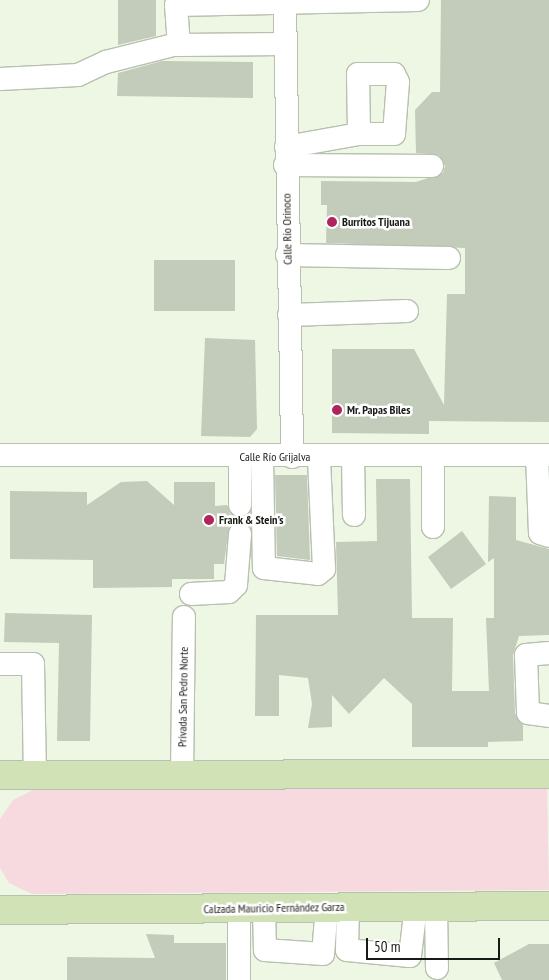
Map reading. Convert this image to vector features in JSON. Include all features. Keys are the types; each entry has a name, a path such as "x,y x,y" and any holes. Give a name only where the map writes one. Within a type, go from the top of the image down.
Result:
{"main road":[{"path":"0,774 182,776 549,774"},
{"name":"Calzada Mauricio Fernández Garza","path":"0,910 337,906 549,906"}],"street":[{"path":"177,44 177,3 418,0"},
{"name":"Calle Río Orinoco","path":"285,1 287,255 292,457"},
{"path":"0,79 78,74 106,62 177,44 285,44"},
{"path":"286,156 359,134"},
{"path":"286,156 432,166"},
{"path":"287,255 449,258"},
{"path":"289,314 407,311"},
{"path":"543,455 540,534 549,536"},
{"name":"Calle Río Grijalva","path":"0,456 354,457 543,455"},
{"path":"433,456 433,527"},
{"path":"251,457 264,568 318,574 324,569 320,457"},
{"path":"240,505 251,457"},
{"path":"354,457 354,515"},
{"path":"191,594 229,592 236,585 240,534"},
{"name":"Privada San Pedro Norte","path":"182,776 184,617"},
{"path":"549,654 526,655 528,713 549,716"},
{"path":"0,664 33,664 35,775"},
{"path":"337,906 347,950 410,956 426,906"},
{"path":"252,908 265,950 323,954 337,906"},
{"path":"426,906 438,968"},
{"path":"239,980 252,908"}],"shaded area":[{"path":"547,788 549,890 32,894 9,883 0,868 0,819 13,800 35,789"}],"building":[{"path":"118,0 156,0 156,36 118,45"},
{"path":"441,0 549,0 549,422 429,421 429,434 332,433 332,349 414,349 444,405 447,294 465,294 465,248 326,243 327,205 321,205 321,181 416,182 443,173 445,166 439,155 416,153 415,110 432,92 440,92"},
{"path":"162,61 253,62 253,98 117,96 118,73"},
{"path":"154,260 235,260 235,311 154,311"},
{"path":"205,338 255,340 257,429 250,437 201,436"},
{"path":"275,475 307,475 310,560 277,556"},
{"path":"376,479 410,479 412,618 453,618 452,691 489,691 486,618 494,618 494,558 488,562 489,496 516,497 516,540 549,549 549,635 519,636 513,655 515,713 523,725 523,741 488,742 488,747 412,747 412,704 384,678 349,714 332,695 332,727 308,728 312,704 308,678 279,675 279,716 255,716 256,615 338,615 336,542 377,541"},
{"path":"147,481 174,505 174,482 215,482 215,506 227,505 233,516 245,517 245,522 229,527 224,564 214,564 214,579 172,579 172,587 93,588 93,560 10,559 10,491 87,492 87,505 121,482"},
{"path":"462,531 486,564 451,589 428,557"},
{"path":"5,613 92,615 90,741 57,741 59,643 4,642"},
{"path":"146,934 174,935 174,943 226,943 226,980 67,980 67,957 155,958"},
{"path":"529,944 549,944 549,980 502,980 494,963"}],"tunnel":[{"path":"240,505 240,534"}],"place":[{"name":"Burritos Tijuana","path":"332,222"},
{"name":"Mr. Papas Biles","path":"337,410"},
{"name":"Frank & Stein's","path":"209,520"}]}
